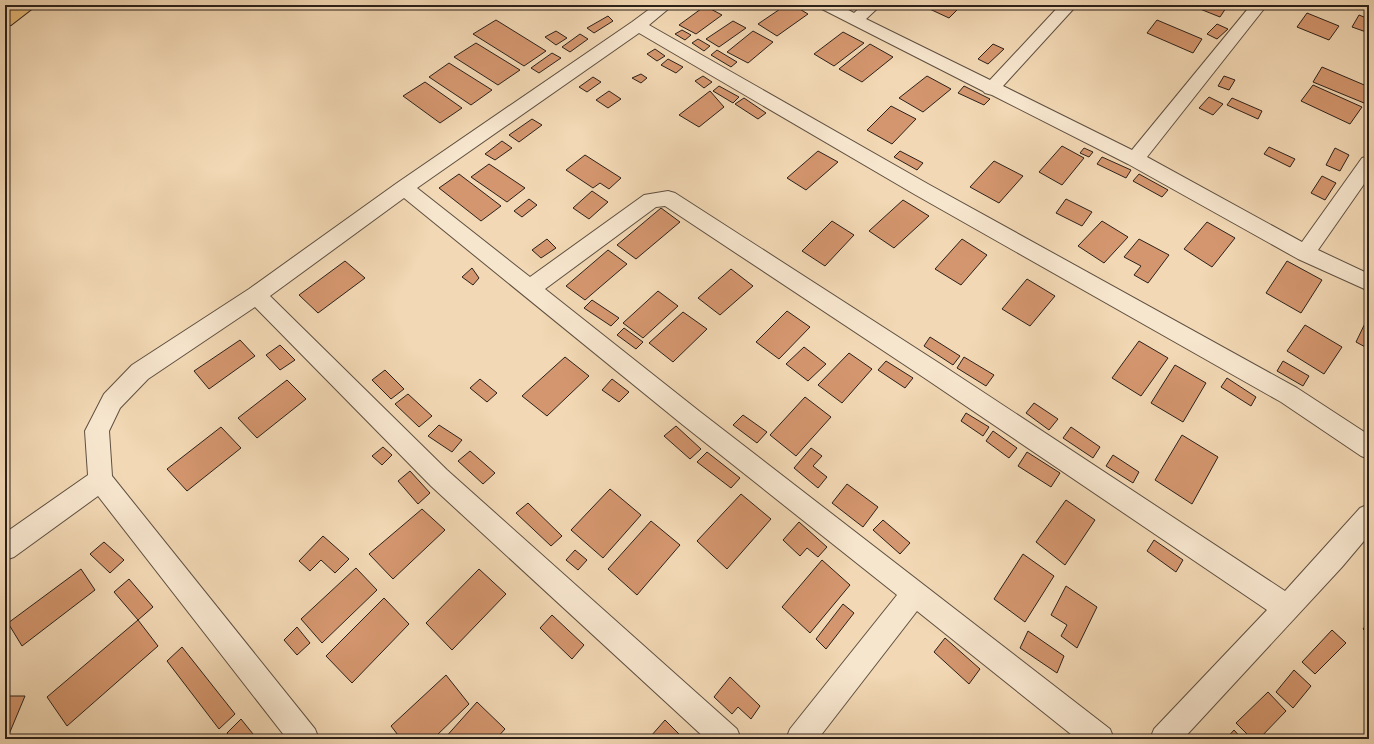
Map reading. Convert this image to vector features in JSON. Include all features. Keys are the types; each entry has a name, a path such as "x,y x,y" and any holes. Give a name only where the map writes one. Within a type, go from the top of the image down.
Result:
{"highway":[{"path":"5,21 27,5"}],"street":[{"path":"305,739 100,480 97,431 112,401 140,372 256,295 404,188 638,26 665,5"},
{"path":"826,5 991,89 1135,159 1305,253 1369,283"},
{"path":"856,20 873,5"},
{"path":"991,89 1069,5"},
{"path":"1135,159 1259,5"},
{"path":"638,26 922,189 1289,395 1369,448"},
{"path":"1305,253 1369,163"},
{"path":"404,188 691,418 1100,739"},
{"path":"529,289 651,200 668,198 934,372 1286,607"},
{"path":"256,295 439,478 727,739"},
{"path":"5,548 100,480"},
{"path":"1164,739 1333,558 1369,516"},
{"path":"800,739 915,593"}],"building":[{"path":"786,5 793,5 808,14 777,36 758,24"},
{"path":"921,5 962,5 949,18"},
{"path":"1190,5 1228,5 1220,17"},
{"path":"705,6 722,15 696,34 679,25"},
{"path":"1307,13 1339,26 1329,40 1297,27"},
{"path":"1359,15 1369,19 1369,33 1352,27"},
{"path":"608,16 613,21 594,33 587,28"},
{"path":"496,20 546,51 524,66 473,34"},
{"path":"1157,20 1202,39 1193,53 1147,33"},
{"path":"733,21 746,28 719,47 706,39"},
{"path":"1217,24 1228,29 1217,39 1207,34"},
{"path":"682,30 691,35 685,40 675,34"},
{"path":"556,31 567,38 556,45 545,37"},
{"path":"753,31 773,42 748,63 727,52"},
{"path":"843,32 864,43 834,66 814,54"},
{"path":"580,34 588,39 570,52 562,47"},
{"path":"698,39 710,46 704,51 692,43"},
{"path":"476,43 520,70 498,85 454,57"},
{"path":"870,44 893,57 862,82 839,69"},
{"path":"993,44 1004,49 988,64 978,59"},
{"path":"655,49 665,56 657,61 647,54"},
{"path":"717,50 737,62 731,67 711,55"},
{"path":"552,53 561,58 539,73 531,68"},
{"path":"668,59 683,67 676,73 661,65"},
{"path":"449,63 492,90 471,105 429,77"},
{"path":"1322,67 1369,87 1369,93 1364,103 1313,82"},
{"path":"641,74 647,78 641,83 632,78"},
{"path":"703,76 712,82 704,88 695,81"},
{"path":"927,76 951,89 923,112 899,98"},
{"path":"1224,76 1235,80 1229,90 1218,86"},
{"path":"593,77 601,82 587,92 579,87"},
{"path":"425,82 462,108 440,123 403,96"},
{"path":"1313,85 1362,107 1350,124 1301,101"},
{"path":"719,86 739,97 733,103 713,91"},
{"path":"964,86 990,99 984,105 958,93"},
{"path":"609,91 621,99 608,108 596,100"},
{"path":"710,91 724,107 699,127 679,115"},
{"path":"1209,97 1223,104 1213,115 1199,108"},
{"path":"744,98 766,113 758,119 735,104"},
{"path":"1232,98 1262,111 1258,119 1227,105"},
{"path":"891,106 916,119 892,144 867,130"},
{"path":"532,119 542,125 519,142 509,135"},
{"path":"502,141 512,148 495,160 485,154"},
{"path":"1062,146 1084,158 1062,185 1039,172"},
{"path":"1269,147 1295,159 1290,167 1264,154"},
{"path":"1084,148 1093,152 1089,157 1080,153"},
{"path":"1335,148 1349,155 1340,171 1326,165"},
{"path":"818,151 838,162 806,190 787,178"},
{"path":"900,151 923,163 917,170 894,157"},
{"path":"585,155 621,178 609,189 600,183 593,188 566,170"},
{"path":"1102,157 1131,170 1126,178 1097,164"},
{"path":"994,161 1023,176 999,203 970,187"},
{"path":"489,164 525,188 507,202 471,177"},
{"path":"459,174 501,206 481,221 439,188"},
{"path":"1139,174 1168,190 1162,197 1133,181"},
{"path":"1322,176 1336,183 1325,200 1311,193"},
{"path":"592,191 608,202 589,219 573,208"},
{"path":"529,199 537,205 522,217 514,211"},
{"path":"1066,199 1092,212 1082,226 1056,213"},
{"path":"903,200 929,216 894,248 869,231"},
{"path":"661,208 680,222 636,259 617,245"},
{"path":"832,221 854,235 825,266 802,251"},
{"path":"1102,221 1128,237 1104,263 1078,246"},
{"path":"1207,222 1235,238 1212,267 1184,249"},
{"path":"547,239 556,248 541,258 532,250"},
{"path":"962,239 987,255 961,285 935,269"},
{"path":"1139,239 1169,255 1148,283 1134,275 1141,266 1124,257"},
{"path":"608,250 627,264 585,300 566,286"},
{"path":"345,261 365,278 318,313 299,295"},
{"path":"1287,261 1322,280 1301,313 1266,293"},
{"path":"472,268 479,278 473,285 462,277"},
{"path":"731,269 753,286 720,315 698,298"},
{"path":"1027,279 1055,296 1030,326 1002,309"},
{"path":"658,291 678,306 643,338 623,323"},
{"path":"592,300 619,318 611,326 584,308"},
{"path":"787,311 810,327 779,359 756,342"},
{"path":"683,312 707,329 673,362 649,343"},
{"path":"1369,315 1369,349 1356,342"},
{"path":"1305,325 1342,347 1324,374 1287,351"},
{"path":"624,328 643,342 636,349 617,335"},
{"path":"930,337 960,356 953,365 924,346"},
{"path":"240,340 255,356 209,389 194,371"},
{"path":"1139,341 1168,358 1141,396 1112,378"},
{"path":"280,345 295,360 280,370 266,355"},
{"path":"804,347 826,364 808,381 786,364"},
{"path":"849,353 872,369 842,403 818,385"},
{"path":"565,357 589,376 547,416 522,396"},
{"path":"964,357 994,375 986,386 957,368"},
{"path":"886,361 913,378 905,388 878,370"},
{"path":"1283,361 1309,376 1303,386 1277,371"},
{"path":"1175,365 1206,383 1183,422 1151,403"},
{"path":"385,370 404,389 391,399 372,380"},
{"path":"1227,378 1256,397 1251,406 1221,387"},
{"path":"480,379 497,393 487,402 470,388"},
{"path":"612,379 629,392 619,402 602,390"},
{"path":"287,380 306,399 257,438 238,418"},
{"path":"408,394 432,416 419,427 395,404"},
{"path":"805,397 831,417 796,456 770,435"},
{"path":"1034,403 1058,419 1049,430 1026,413"},
{"path":"966,413 989,427 983,436 961,421"},
{"path":"743,415 767,432 757,443 733,425"},
{"path":"439,425 462,440 452,452 428,436"},
{"path":"676,426 701,449 690,459 664,436"},
{"path":"221,427 241,448 187,491 167,469"},
{"path":"1071,427 1100,447 1093,458 1063,438"},
{"path":"993,431 1017,448 1009,458 986,441"},
{"path":"1182,435 1218,457 1192,504 1155,480"},
{"path":"383,447 392,455 382,465 372,456"},
{"path":"811,448 822,456 813,466 827,477 818,488 794,468"},
{"path":"470,451 495,473 483,484 458,461"},
{"path":"707,452 740,478 731,488 697,462"},
{"path":"1027,452 1060,473 1051,487 1018,466"},
{"path":"1113,455 1139,472 1133,483 1106,466"},
{"path":"410,471 430,493 418,504 398,481"},
{"path":"847,484 878,507 863,527 832,503"},
{"path":"610,489 641,515 603,558 571,530"},
{"path":"741,494 771,519 727,569 697,541"},
{"path":"1066,500 1095,520 1065,565 1036,542"},
{"path":"528,503 562,536 551,546 516,513"},
{"path":"422,509 445,530 393,579 369,554"},
{"path":"883,520 910,543 900,554 873,530"},
{"path":"651,521 680,545 637,595 608,569"},
{"path":"799,522 827,547 818,557 807,548 800,556 783,540"},
{"path":"323,536 349,559 335,573 321,560 310,571 299,561"},
{"path":"1154,540 1183,560 1176,572 1147,551"},
{"path":"104,542 124,560 110,573 90,554"},
{"path":"575,550 587,560 578,570 566,560"},
{"path":"1023,554 1054,576 1025,622 994,599"},
{"path":"822,560 850,585 810,633 782,607"},
{"path":"356,568 377,590 322,643 301,619"},
{"path":"81,569 95,590 22,646 8,623"},
{"path":"479,569 506,594 452,650 426,623"},
{"path":"129,579 153,607 138,620 114,592"},
{"path":"1066,586 1097,607 1077,648 1061,636 1067,625 1051,615"},
{"path":"384,598 409,624 352,683 326,656"},
{"path":"843,604 854,613 826,649 816,639"},
{"path":"552,615 584,645 572,659 540,628"},
{"path":"138,620 158,646 67,726 47,697"},
{"path":"1369,621 1369,635 1363,629"},
{"path":"297,627 310,643 297,655 284,640"},
{"path":"1332,630 1346,643 1315,674 1302,662"},
{"path":"1028,631 1064,656 1057,673 1020,648"},
{"path":"945,638 980,669 969,684 934,652"},
{"path":"182,647 235,714 219,729 167,661"},
{"path":"1294,670 1311,686 1293,708 1276,692"},
{"path":"446,675 469,704 433,739 401,739 391,726"},
{"path":"730,677 760,706 751,719 738,707 732,714 714,697"},
{"path":"1268,692 1286,711 1259,739 1252,739 1236,723"},
{"path":"8,696 25,696 7,739 5,739 5,702"},
{"path":"477,702 505,729 496,739 444,739"},
{"path":"241,719 257,739 231,739 227,733"},
{"path":"665,720 684,739 654,739 651,736"},
{"path":"1234,730 1242,739 1226,739"}]}
